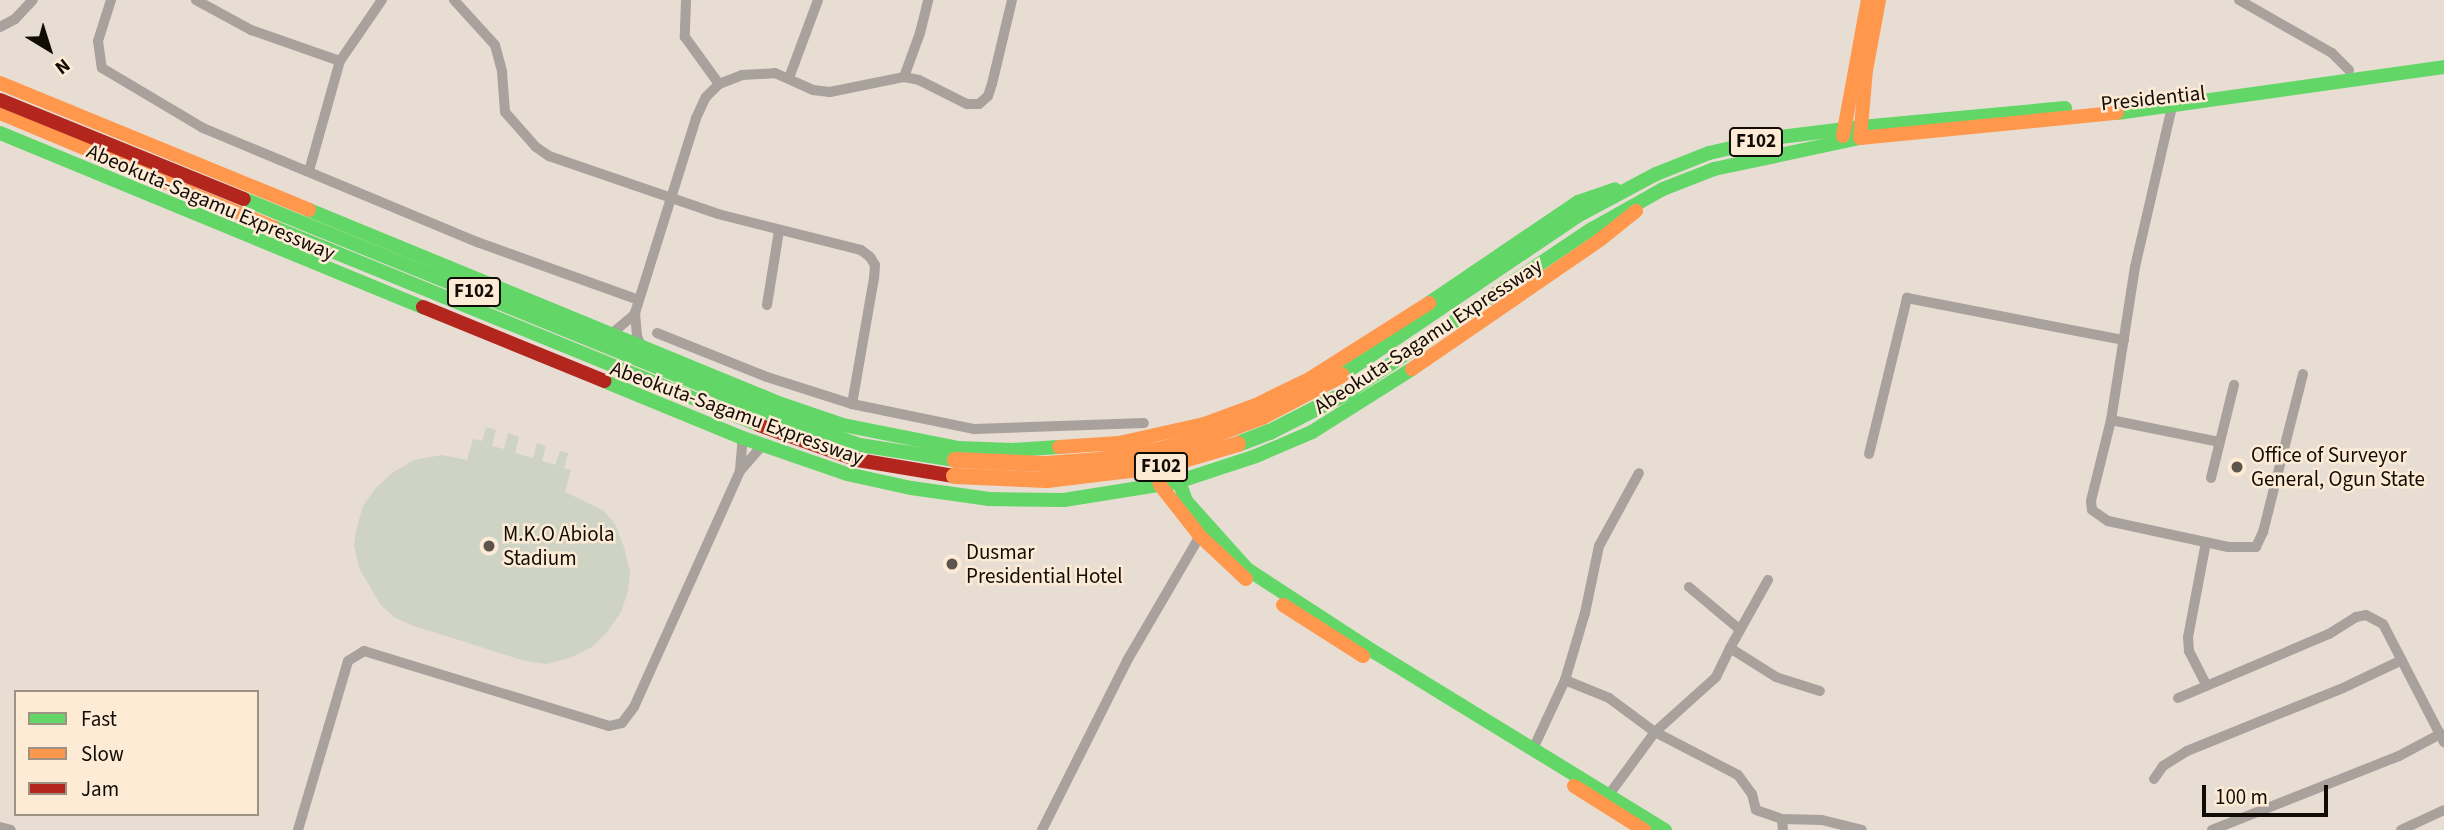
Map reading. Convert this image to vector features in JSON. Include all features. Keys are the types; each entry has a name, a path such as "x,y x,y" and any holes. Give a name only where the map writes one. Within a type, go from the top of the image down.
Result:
{"main road":[{"path":"1843,134 1868,0"},
{"path":"1860,132 1866,70 1879,0"},
{"name":"Presidential","path":"2174,102 2349,70 2444,58"},
{"path":"2174,102 2444,66"},
{"path":"0,83 304,232 743,438 847,474 911,488 989,499 1064,500 1177,482 1256,456 1312,432 1378,393 1601,239 1663,190"},
{"name":"Abeokuta-Sagamu Expressway","path":"0,100 304,232 818,447 891,467 955,468 1100,460 1158,450 1262,417 1342,375 1581,214 1656,174 1709,153 1780,137 1843,134 2174,102"},
{"name":"Abeokuta-Sagamu Expressway","path":"0,113 304,232"},
{"path":"0,133 610,335 780,404 844,425 895,438 958,448 1012,450 1068,449 1146,430 1166,434 1256,405 1311,378 1370,343 1578,202 1656,174"},
{"name":"Abeokuta-Sagamu Expressway","path":"955,468 1047,480 1163,466 1218,452 1270,432 1352,390 1592,229 1663,190 1714,169 1843,134"},
{"path":"1146,430 1160,485 1200,536 1242,577 1644,830"},
{"path":"1166,434 1177,482 1186,501 1247,569 1376,653 1665,830"}],"street":[{"path":"0,27 15,19 33,0"},
{"path":"111,0 98,41 102,68 203,128 477,242 639,300"},
{"path":"196,0 251,30 340,61"},
{"path":"309,171 340,61 382,0"},
{"path":"454,0 495,45 502,72 505,112 536,147 549,156 779,232 861,250 875,265 852,404"},
{"path":"686,0 685,37 719,84"},
{"path":"789,78 818,0"},
{"path":"904,77 920,33 928,0"},
{"path":"642,348 636,336 635,313 696,118 706,97 719,84 742,75 761,73 789,78 813,90 830,92 904,77 919,80 967,104 979,104 988,96 992,84 1012,0"},
{"path":"2239,0 2332,52 2349,70"},
{"path":"2174,102 2135,267 2111,420 2091,501 2092,510 2108,521 2206,542 2248,549 2256,547 2263,532 2303,374"},
{"path":"767,305 779,232"},
{"path":"1869,454 1907,298 2124,340"},
{"path":"610,335 635,313"},
{"path":"657,333 767,377 852,404 974,429 1146,430"},
{"path":"2211,478 2234,385"},
{"path":"2111,420 2219,442"},
{"path":"740,471 743,438"},
{"path":"298,830 348,661 364,651 609,726 622,723 634,707 740,471 763,445"},
{"path":"1533,750 1565,680 1590,592 1599,547 1639,473"},
{"path":"1042,830 1128,659 1200,536"},
{"path":"2206,542 2188,637 2189,651 2207,686"},
{"path":"1608,796 1655,732 1716,677 1739,629 1768,580"},
{"path":"1689,587 1739,629"},
{"path":"2178,698 2329,634 2356,617 2366,614 2383,624 2442,738 2212,830"},
{"path":"1730,648 1776,677 1820,691"},
{"path":"2154,779 2163,766 2187,751 2343,688 2402,660"},
{"path":"1565,680 1609,698 1655,732 1738,775 1752,794 1756,810 1782,818 1822,820 1862,830"},
{"path":"2401,830 2444,810"},
{"path":"1782,818 1783,830"},
{"path":"0,827 10,830"}],"green space":[{"name":"M.K.O Abiola Stadium","path":"486,427 496,430 492,446 504,449 508,433 519,437 515,453 533,458 537,443 546,446 542,461 555,465 560,451 568,453 564,468 571,470 565,492 603,510 615,524 624,547 630,572 628,591 621,612 608,631 592,647 572,657 547,664 525,661 411,625 394,617 380,604 359,568 354,545 357,527 363,506 375,489 392,473 414,460 442,455 467,460 473,439 482,441"}],"traffic: fast":[{"path":"2117,113 2444,67"},
{"path":"1861,127 2065,108"},
{"path":"1342,375 1581,214 1656,174 1709,153 1780,137 1861,127"},
{"path":"0,133 423,307"},
{"path":"1352,390 1592,229 1663,189 1714,169 1860,138"},
{"path":"1429,303 1578,202 1615,189"},
{"path":"244,199 777,416 860,445 955,460"},
{"path":"309,210 781,404 843,425 958,448 1012,450 1059,447"},
{"path":"273,227 759,425"},
{"path":"604,381 743,438 847,474 911,488 989,499 1064,500 1177,482 1256,456 1312,432 1412,369"},
{"path":"1238,444 1270,432 1352,390"},
{"path":"1170,456 1186,501 1247,569 1376,653 1665,830"}],"traffic: slow":[{"path":"1843,136 1868,0"},
{"path":"1879,0 1866,70 1860,138 2117,113"},
{"path":"0,83 309,210"},
{"path":"0,113 273,227"},
{"path":"1412,369 1601,239 1636,211"},
{"path":"1059,447 1119,443 1204,424 1256,405 1311,378 1429,303"},
{"path":"955,460 1046,464 1100,460 1158,450 1209,437 1262,417 1342,375"},
{"path":"954,476 1047,480 1163,466 1238,444"},
{"path":"1158,477 1160,485 1200,536 1246,579"},
{"path":"1283,605 1363,656"},
{"path":"1574,786 1644,830"}],"traffic: jam":[{"path":"0,100 244,199"},
{"path":"423,307 604,381"},
{"path":"759,425 858,460 954,476"}],"place":[{"name":"Office of Surveyor General, Ogun State","path":"2237,467"},
{"name":"M.K.O Abiola Stadium","path":"489,546"},
{"name":"Dusmar Presidential Hotel","path":"952,564"}]}
